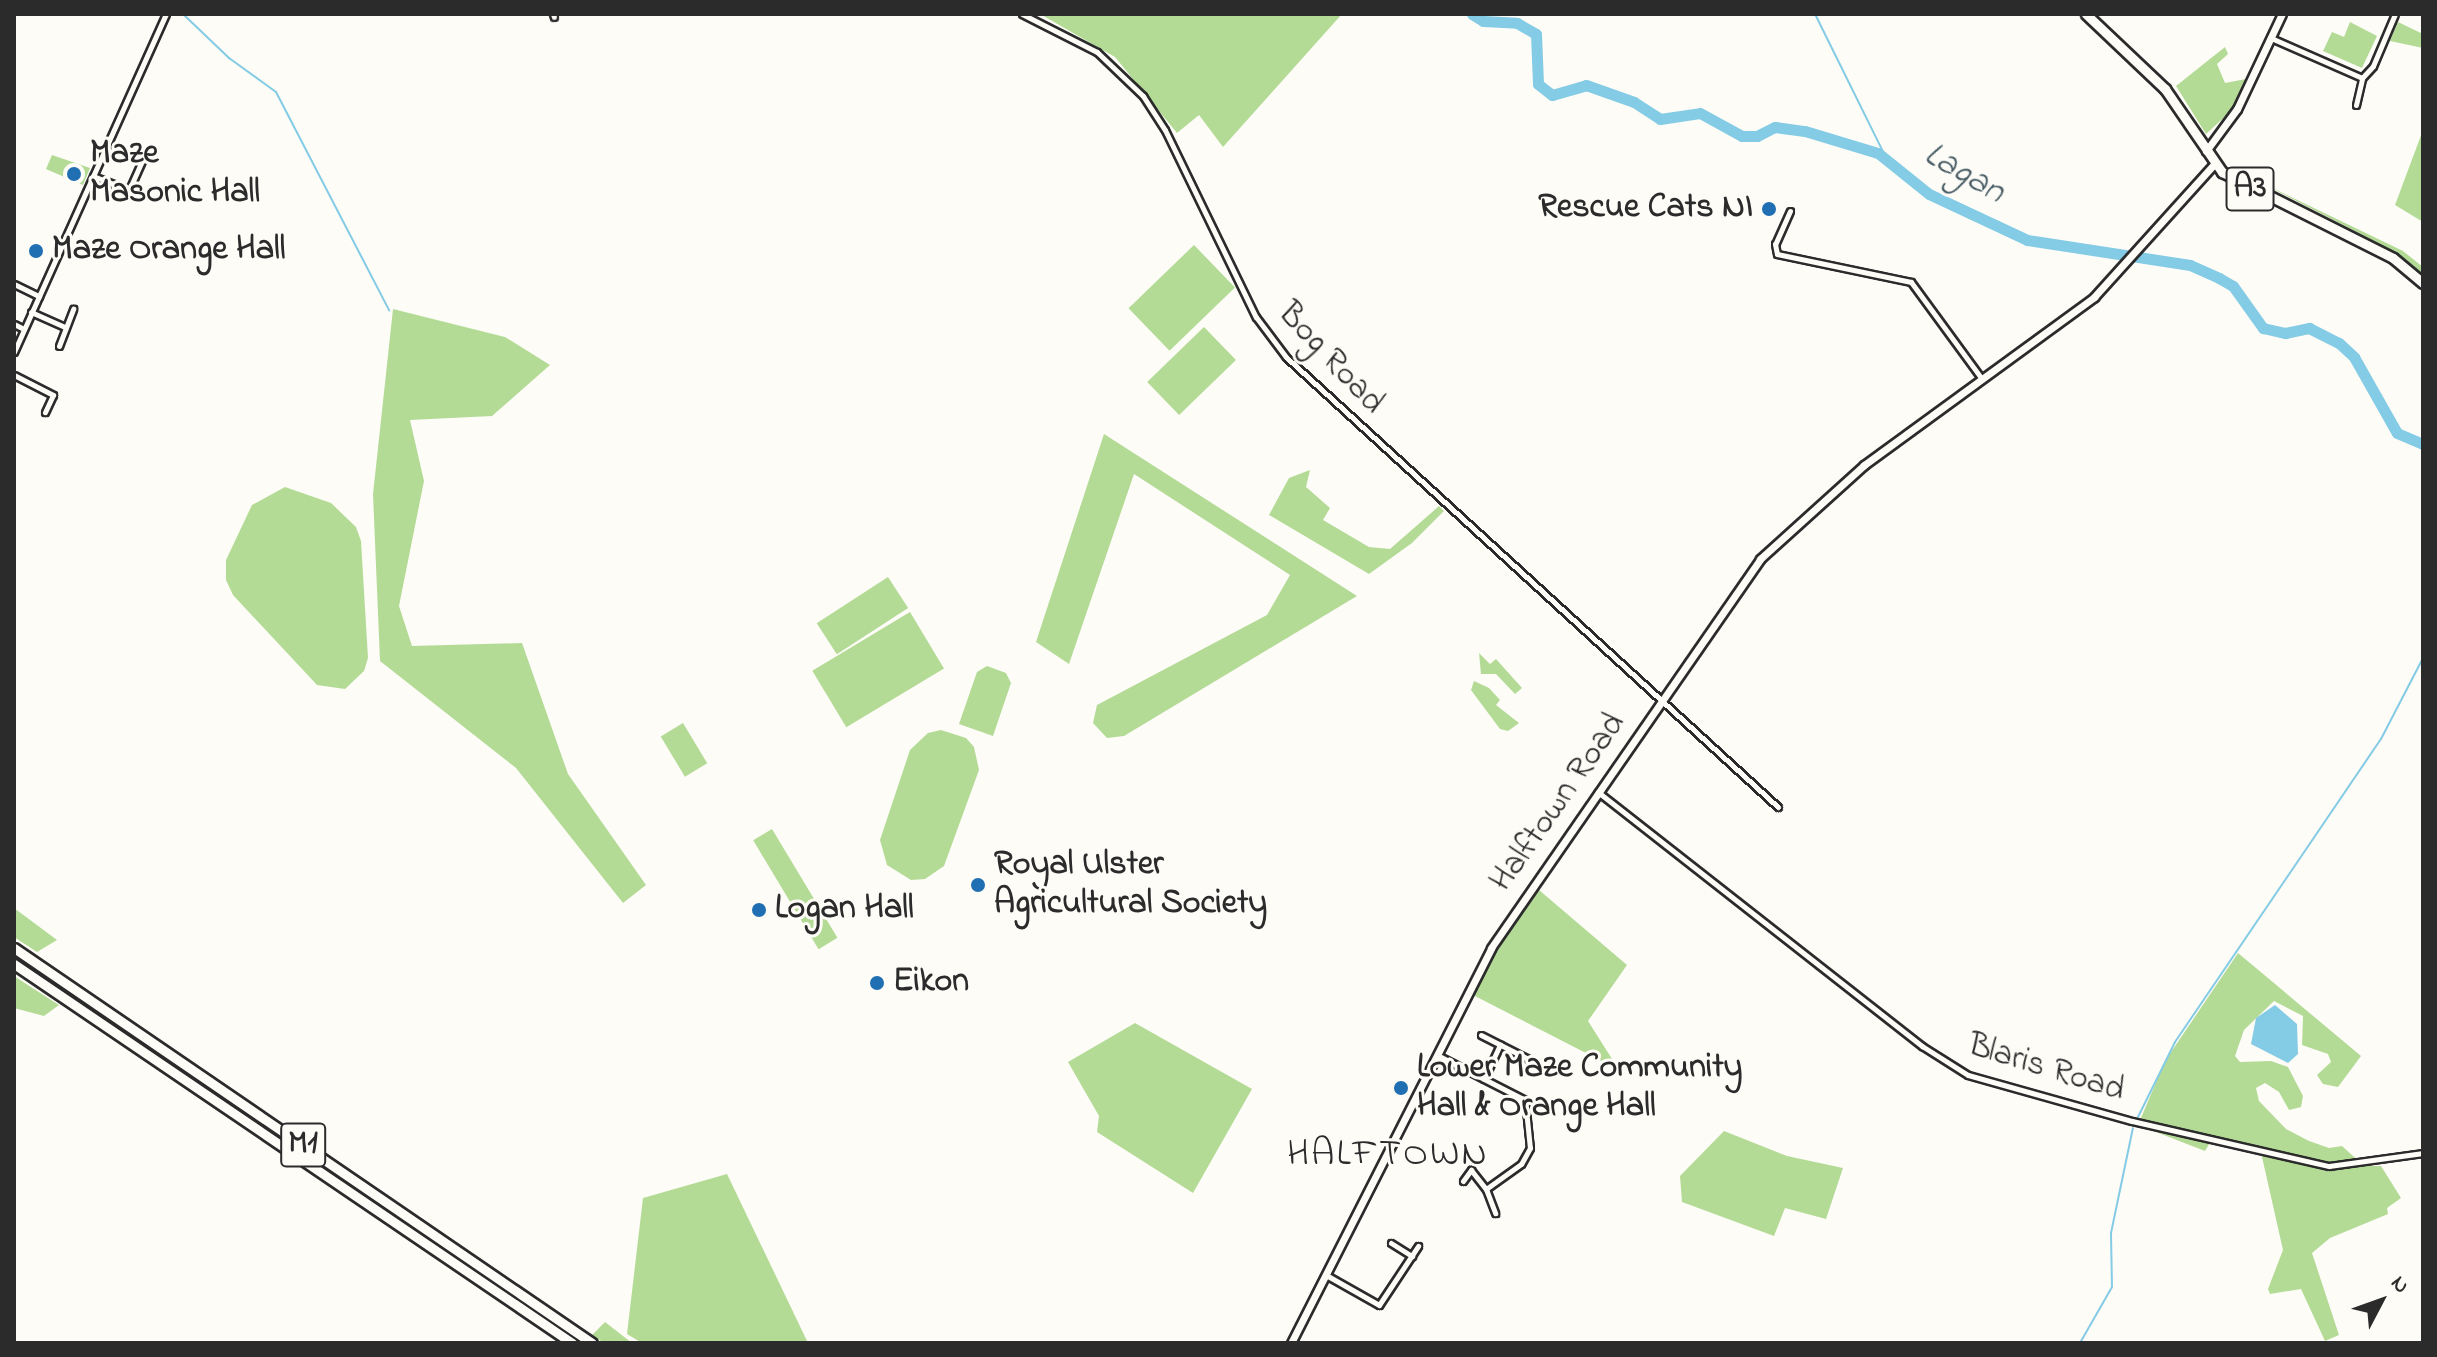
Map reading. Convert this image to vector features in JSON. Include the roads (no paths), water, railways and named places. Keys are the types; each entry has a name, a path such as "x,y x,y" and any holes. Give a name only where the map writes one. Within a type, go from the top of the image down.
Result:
{"highway":[{"name":"A3","path":"2086,14 2158,80 2214,164 2250,189 2393,258 2423,283"},
{"name":"M1","path":"14,948 592,1343"},
{"name":"M1","path":"14,964 572,1343"}],"street":[{"path":"14,352 166,14"},
{"name":"Bog Road","path":"1022,14 1097,52 1143,96 1256,317 1286,357 1778,807"},
{"path":"2205,153 2237,109 2282,14"},
{"path":"2356,105 2362,78 2373,66 2395,14"},
{"path":"2271,38 2362,78"},
{"path":"93,176 129,190 143,159"},
{"name":"Halftown Road","path":"1291,1343 1491,948 1662,701 1783,535 1864,465 1983,380 2120,273 2214,164"},
{"path":"1790,211 1775,244 1777,254 1911,282 1983,380"},
{"path":"14,284 39,296"},
{"path":"59,346 73,309"},
{"path":"31,312 65,327"},
{"path":"14,324 24,329"},
{"path":"14,375 53,395 45,412"},
{"name":"Blaris Road","path":"1598,792 1922,1046 1968,1075 2132,1121 2329,1166 2423,1153"},
{"path":"1481,1035 1546,1068"},
{"path":"1484,1079 1500,1045"},
{"path":"1437,1055 1525,1100 1531,1142 1521,1164 1486,1189"},
{"path":"1463,1181 1471,1170 1486,1189 1495,1213"},
{"path":"1391,1243 1412,1256"},
{"path":"1326,1275 1379,1305 1418,1246"}],"water":[{"path":"2275,1005 2297,1024 2298,1054 2288,1063 2251,1044 2256,1018"}],"waterway":[{"path":"183,14 229,58 276,92 389,310"},
{"name":"Lagan","path":"1472,14 1483,21 1517,23 1536,34 1538,84 1552,95 1586,85 1634,102 1660,119 1700,113 1742,136 1757,136 1775,127 1805,131 1878,153 1929,194 2027,240 2190,265 2219,278 2233,286 2263,328 2285,333 2309,328 2339,343 2354,357 2397,433 2423,444"},
{"path":"1815,14 1887,160"},
{"path":"2138,1117 2175,1042 2381,739 2423,658"},
{"path":"2080,1343 2112,1287 2111,1233 2133,1128"}],"place":[{"name":"Maze Masonic Hall","path":"74,174"},
{"name":"Rescue Cats NI","path":"1769,209"},
{"name":"Maze Orange Hall","path":"36,251"},
{"name":"Royal Ulster Agricultural Society","path":"978,885"},
{"name":"Logan Hall","path":"759,910"},
{"name":"Eikon","path":"877,983"},
{"name":"Lower Maze Community Hall & Orange Hall","path":"1401,1088"}],"district":[{"name":"HALFTOWN","path":"1388,1156"}]}
